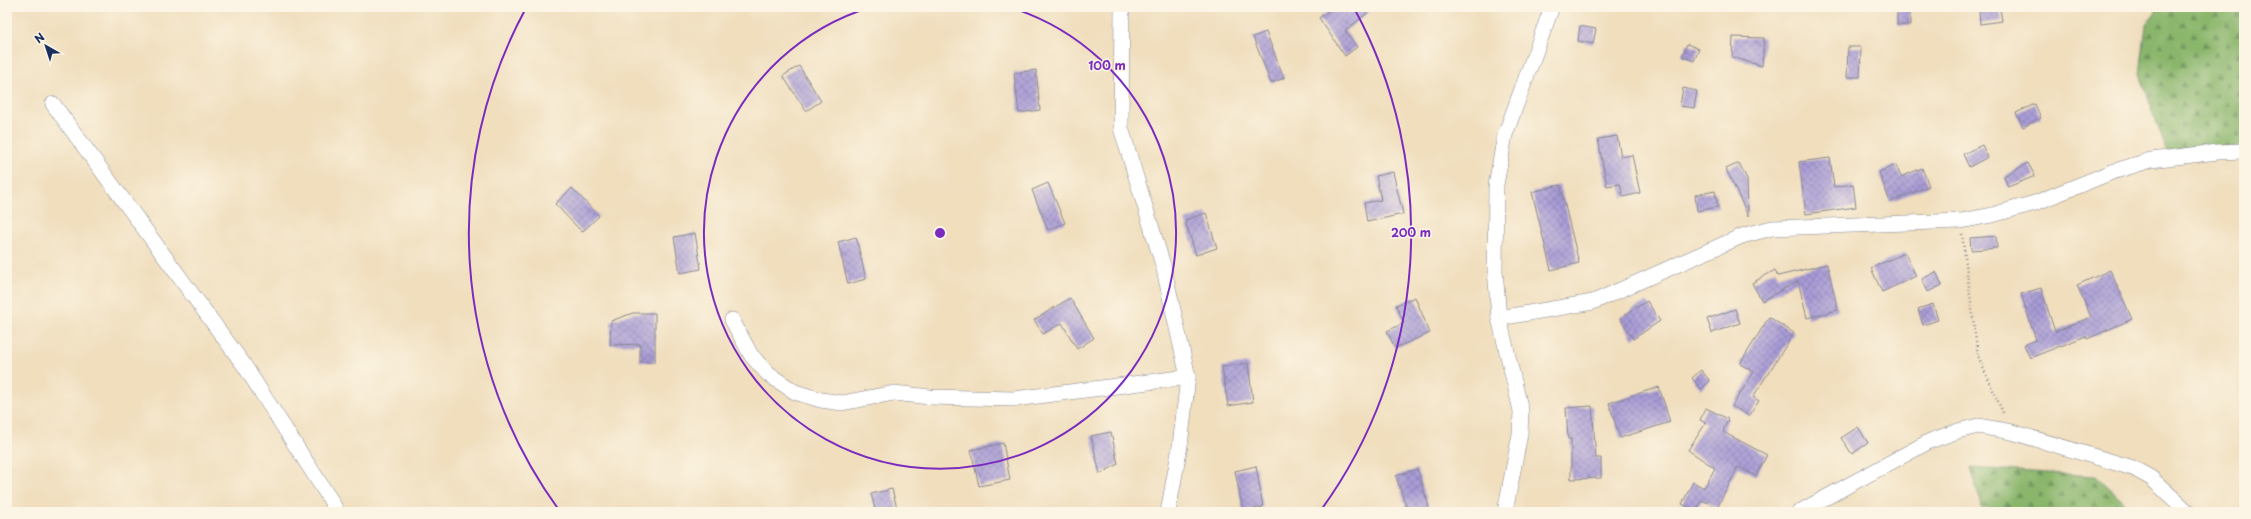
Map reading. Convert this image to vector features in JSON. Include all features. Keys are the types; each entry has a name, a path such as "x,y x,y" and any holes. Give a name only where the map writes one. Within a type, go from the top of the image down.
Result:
{"street":[{"path":"1122,7 1121,128 1163,265 1188,377 1180,446 1168,512"},
{"path":"1505,512 1520,434 1521,411 1499,318 1495,270 1496,185 1499,160 1505,135 1552,7"},
{"path":"53,104 244,365 337,512"},
{"path":"1499,318 1593,302 1742,236 1772,228 1961,221 1992,215 2035,203 2072,190 2112,172 2151,160 2217,152 2244,151"},
{"path":"732,320 751,354 768,374 795,392 821,400 842,403 894,393 930,397 1014,399 1188,377"},
{"path":"1799,512 1937,439 1978,426 2012,432 2133,468 2151,478 2188,512"}],"path":[{"path":"1961,221 1978,356 2012,432"}],"green space":[{"path":"2159,7 2244,7 2244,145 2168,155 2140,74 2146,25"},
{"path":"1971,468 2096,476 2134,512 1983,512"}],"building":[{"path":"1334,7 1375,7 1345,31 1357,47 1345,56 1319,18"},
{"path":"2000,8 2002,21 1980,24 1979,10"},
{"path":"1897,10 1910,10 1910,25 1897,25"},
{"path":"1580,26 1596,29 1593,44 1578,41"},
{"path":"1266,32 1284,78 1271,83 1253,37"},
{"path":"1733,37 1764,38 1762,66 1732,57"},
{"path":"1687,44 1699,49 1694,61 1682,56"},
{"path":"1848,47 1861,47 1860,77 1847,77"},
{"path":"799,66 821,101 806,111 783,76"},
{"path":"1036,70 1040,110 1019,113 1014,73"},
{"path":"1683,88 1697,91 1694,108 1680,106"},
{"path":"2035,104 2041,118 2023,127 2016,113"},
{"path":"1617,136 1621,157 1632,155 1640,193 1623,197 1620,184 1607,186 1598,139"},
{"path":"1982,145 1988,157 1969,167 1963,154"},
{"path":"1830,158 1834,187 1853,184 1856,207 1806,214 1799,162"},
{"path":"1739,163 1747,179 1748,216 1726,169"},
{"path":"2028,163 2035,176 2008,187 2004,176"},
{"path":"1896,165 1901,177 1922,168 1929,186 1890,202 1879,172"},
{"path":"1393,172 1403,214 1367,222 1364,203 1381,200 1376,176"},
{"path":"1048,183 1065,223 1048,230 1032,190"},
{"path":"1560,185 1579,263 1551,270 1532,192"},
{"path":"572,188 599,216 582,232 555,204"},
{"path":"1715,191 1718,207 1697,211 1695,195"},
{"path":"1206,213 1217,248 1196,255 1185,220"},
{"path":"695,233 701,269 680,273 674,237"},
{"path":"1996,236 1997,248 1971,250 1970,238"},
{"path":"856,237 866,279 848,284 838,242"},
{"path":"1905,253 1916,276 1882,292 1871,268"},
{"path":"1827,264 1838,310 1807,318 1798,281 1762,301 1752,283 1775,270 1778,276"},
{"path":"2110,270 2132,319 2087,339 2086,336 2030,358 2024,345 2036,340 2021,294 2041,288 2055,332 2091,317 2077,285"},
{"path":"1936,272 1942,285 1928,292 1922,279"},
{"path":"1415,297 1430,333 1395,348 1387,331 1404,323 1396,305"},
{"path":"1070,298 1094,338 1077,349 1062,323 1043,334 1034,320"},
{"path":"1647,301 1660,321 1633,339 1620,318"},
{"path":"1933,304 1938,320 1923,325 1918,309"},
{"path":"1735,309 1740,323 1712,333 1707,319"},
{"path":"633,313 655,313 655,362 640,362 640,344 610,345 611,321"},
{"path":"1769,317 1794,333 1753,397 1759,401 1749,416 1732,406 1754,372 1740,364"},
{"path":"1248,363 1253,402 1228,406 1222,367"},
{"path":"1701,370 1710,381 1701,389 1692,378"},
{"path":"1659,387 1670,422 1620,438 1609,403"},
{"path":"1592,406 1596,458 1601,458 1601,478 1571,479 1571,439 1568,439 1566,408"},
{"path":"1706,408 1728,419 1723,432 1767,455 1756,476 1738,467 1717,508 1702,500 1696,511 1682,504 1693,482 1704,488 1715,468 1688,450 1706,423 1700,420"},
{"path":"1858,427 1868,443 1852,454 1841,438"},
{"path":"1111,432 1118,464 1100,474 1091,436"},
{"path":"1003,443 1010,480 979,486 971,450"},
{"path":"1256,466 1263,507 1243,511 1235,471"},
{"path":"1417,469 1429,507 1408,512 1396,476"},
{"path":"892,489 898,512 876,512 871,494"}]}
